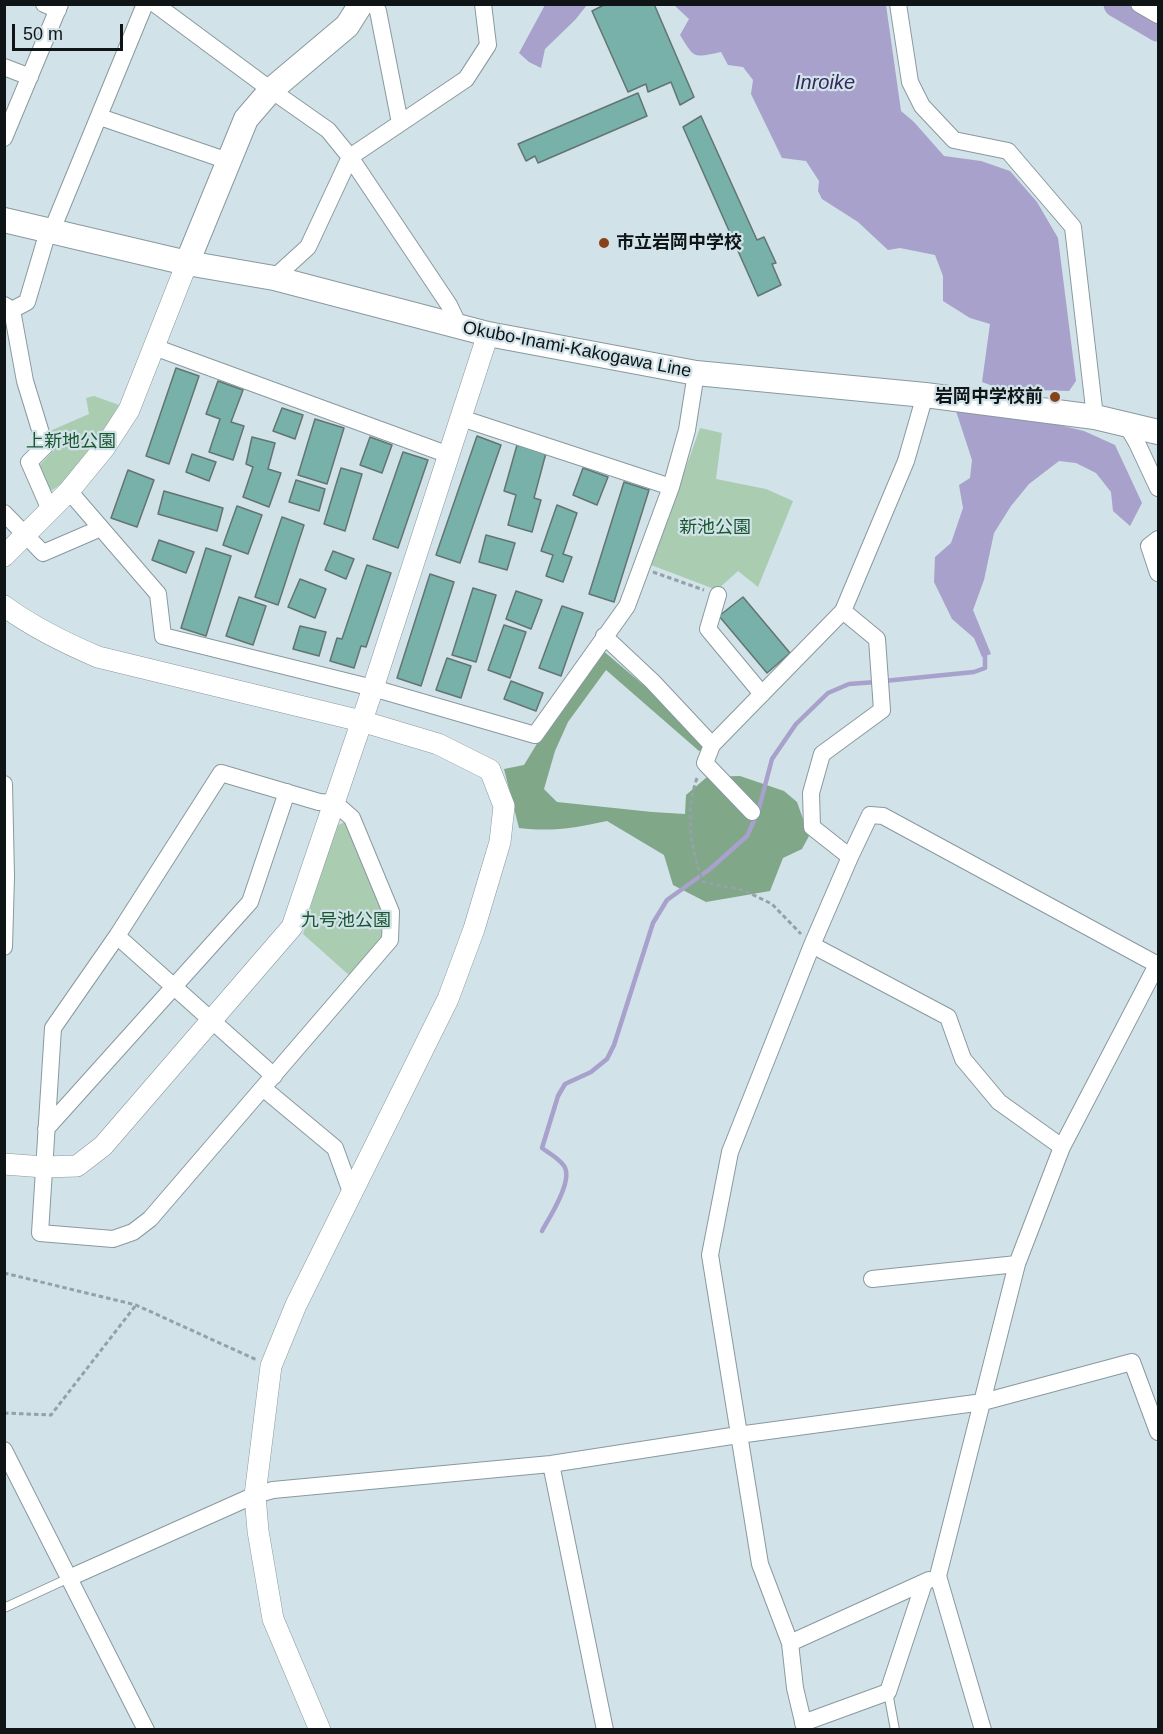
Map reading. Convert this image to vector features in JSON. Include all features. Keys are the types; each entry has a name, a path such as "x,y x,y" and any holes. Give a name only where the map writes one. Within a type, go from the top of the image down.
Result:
{"main road":[{"path":"187,263 246,119 271,90 347,26 361,4"},
{"name":"Okubo-Inami-Kakogawa Line","path":"4,220 187,263 274,278 488,334 696,374 925,396 1095,417 1158,432"}],"street":[{"path":"50,510 29,462 45,446 25,381 8,307 27,302 45,238 52,230 145,4"},
{"path":"155,4 328,130 350,157 449,305 459,326"},
{"path":"374,4 378,11 400,123"},
{"path":"274,278 308,247 350,157 466,79 488,45 483,4"},
{"path":"898,4 910,82 922,106 954,140 1008,151 1073,227 1095,417"},
{"path":"1140,4 1158,15"},
{"path":"4,138 30,77 54,6"},
{"path":"4,67 30,77"},
{"path":"100,117 228,160"},
{"path":"4,556 69,491 105,447 129,410 187,263"},
{"path":"4,1164 44,1167 77,1166 104,1146 292,927 335,803 488,334"},
{"path":"154,347 448,455"},
{"path":"69,491 158,594 163,636 373,688 535,735 627,606 671,487 687,430 696,374"},
{"path":"752,813 705,763 712,745 843,611 906,461 925,396"},
{"path":"461,418 671,487"},
{"path":"1125,424 1148,464 1158,488"},
{"path":"4,513 44,553 102,528"},
{"path":"1158,539 1149,546 1158,573"},
{"path":"718,595 708,629 762,694"},
{"path":"4,606 61,642 98,657 361,721 438,744 490,771 504,806 500,842 474,929 448,999 296,1305 271,1366 255,1495 258,1531 273,1619 320,1730"},
{"path":"843,611 877,639 882,710 822,754 811,793 812,827 850,857"},
{"path":"604,636 652,681 712,745"},
{"path":"221,773 319,801 335,803 352,819 391,912 390,940 150,1219 133,1232 113,1239 40,1233 53,1028 117,936 221,773"},
{"path":"4,784 6,877 4,947"},
{"path":"46,1129 249,902 287,792"},
{"path":"870,815 883,816 1158,964 1062,1147 1017,1264 983,1401 931,1579 888,1692 804,1726 795,1688 790,1643 760,1564 710,1255 730,1152 812,945 870,815"},
{"path":"117,936 211,1021 335,1148 351,1192"},
{"path":"812,945 948,1017 963,1059 999,1102 1062,1147"},
{"path":"872,1279 1017,1264"},
{"path":"69,1578 255,1495 273,1491 551,1464 983,1401 1132,1362 1158,1432"},
{"path":"4,1450 146,1730"},
{"path":"551,1464 605,1730"},
{"path":"790,1643 931,1579"},
{"path":"931,1579 983,1730"}],"lane":[{"path":"4,1608 69,1578"},
{"path":"888,1692 895,1730"}],"path":[{"path":"640,568 718,595"},
{"path":"705,763 696,780 689,817 694,859 703,882 743,890 772,904 812,945"},
{"path":"4,1273 136,1305 271,1366"},
{"path":"4,1413 51,1415 136,1305"}],"green space":[{"name":"上新地公園","path":"94,396 119,405 76,467 57,487 49,491 39,466 54,450 50,431 89,414 86,398"},
{"name":"新池公園","path":"700,428 722,433 716,479 766,489 793,501 758,587 738,571 717,590 651,565"},
{"path":"601,649 674,711 705,749 699,751 606,670 568,722 555,751 544,789 557,802 685,814 686,795 707,777 740,776 784,791 797,802 809,836 802,849 783,858 770,891 706,902 673,885 664,855 607,821 563,829 519,828 504,769 524,765"},
{"name":"九号池公園","path":"345,822 385,913 384,934 350,976 303,934 332,831"}],"water":[{"path":"545,5 587,5 545,49 541,68 529,62 519,53"},
{"name":"Inroike","path":"674,5 886,5 901,111 944,156 981,161 1010,171 1037,202 1058,238 1076,381 1069,391 1001,389 982,382 990,324 970,318 943,301 943,276 935,255 900,248 888,250 858,222 822,199 818,191 819,181 806,161 782,158 751,94 753,80 743,67 728,65 721,52 700,56 692,53 680,35 689,19"},
{"path":"956,411 1051,423 1084,431 1115,445 1142,503 1130,526 1113,511 1111,492 1096,473 1076,463 1059,461 1029,484 1011,506 994,533 984,580 973,610 991,654 982,657 974,638 952,619 934,582 935,557 951,543 963,508 959,485 970,478 972,460"}],"building":[{"path":"606,4 654,4 694,97 680,105 671,82 648,92 646,84 628,92 592,11"},
{"path":"638,93 647,116 538,163 535,156 526,161 518,144"},
{"path":"701,116 757,240 764,237 776,263 772,264 781,285 758,296 683,127"},
{"path":"176,368 199,376 169,464 146,456"},
{"path":"218,381 243,390 231,422 244,426 233,460 209,452 220,419 206,414"},
{"path":"282,408 303,415 295,439 273,431"},
{"path":"315,419 344,428 327,484 298,475"},
{"path":"477,436 501,445 460,563 436,555"},
{"path":"252,437 275,443 268,469 281,473 269,507 243,497 253,467 246,464"},
{"path":"370,437 392,445 382,473 360,465"},
{"path":"517,445 546,453 534,498 541,500 532,532 508,525 516,495 504,491"},
{"path":"403,452 428,460 398,548 373,539"},
{"path":"192,454 216,462 209,481 186,472"},
{"path":"341,468 362,474 345,531 324,524"},
{"path":"583,468 608,477 597,505 573,495"},
{"path":"128,470 154,480 137,527 111,518"},
{"path":"296,480 325,489 319,511 289,502"},
{"path":"624,482 649,490 614,602 589,594"},
{"path":"164,491 223,508 217,531 158,514"},
{"path":"557,505 577,513 563,554 572,557 563,582 546,576 553,555 541,551"},
{"path":"237,506 262,515 248,554 223,545"},
{"path":"282,517 304,525 278,605 255,597"},
{"path":"486,535 515,543 507,570 479,562"},
{"path":"159,540 194,552 186,573 152,560"},
{"path":"206,548 231,556 206,636 181,628"},
{"path":"333,551 354,559 346,579 325,570"},
{"path":"367,565 391,573 366,647 361,646 354,668 330,661 337,638 342,639"},
{"path":"430,574 454,582 421,686 397,678"},
{"path":"300,579 326,589 315,618 288,607"},
{"path":"473,588 496,595 476,662 452,655"},
{"path":"516,591 542,600 531,629 506,619"},
{"path":"239,597 266,606 253,645 226,636"},
{"path":"743,597 790,653 767,673 719,616"},
{"path":"562,606 583,613 561,676 539,668"},
{"path":"504,625 526,632 510,678 488,670"},
{"path":"300,626 326,632 319,656 293,649"},
{"path":"447,658 471,666 461,698 436,690"},
{"path":"511,681 543,693 536,711 504,699"}],"waterway":[{"path":"1117,4 1158,28"},
{"path":"884,681 974,672 985,668 985,652"},
{"path":"542,1231 566,1180 566,1172 562,1163 542,1148 558,1096 565,1084 591,1072 607,1059 614,1045 653,923 667,900 710,869 747,836 758,812 772,759 796,724 828,693 849,684 876,682"}],"place":[{"name":"市立岩岡中学校","path":"604,243"},
{"name":"岩岡中学校前","path":"1055,397"}]}
